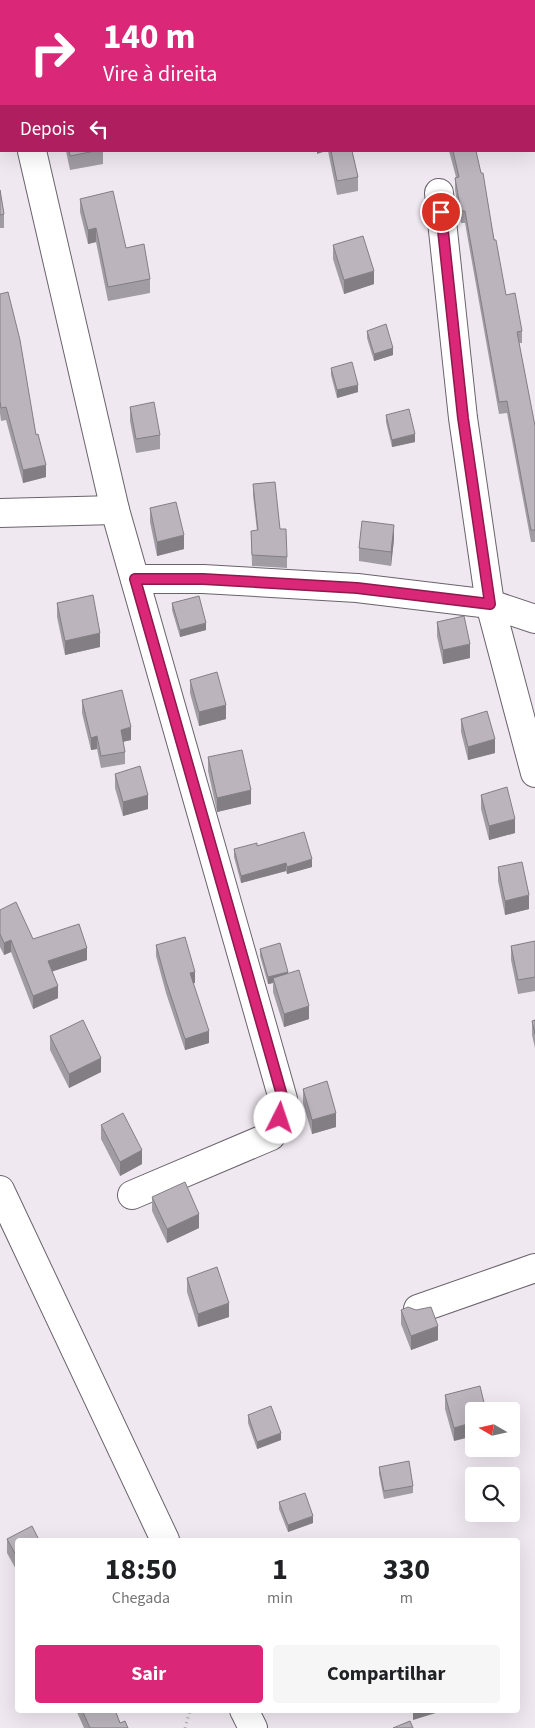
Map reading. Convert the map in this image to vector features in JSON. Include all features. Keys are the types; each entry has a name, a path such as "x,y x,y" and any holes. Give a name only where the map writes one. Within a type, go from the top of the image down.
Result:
{"street":[{"path":"32,152 115,510 283,1099 280,1118 271,1136 132,1196"},
{"path":"439,193 463,418 490,604 535,774"},
{"path":"0,513 115,510"},
{"path":"135,579 203,579 357,588 490,604 535,619"},
{"path":"0,1190 164,1538"},
{"path":"418,1309 535,1268"},
{"path":"246,1713 253,1728"}],"path":[{"path":"185,1728 189,1713"}],"building":[{"path":"69,152 90,152 70,156"},
{"path":"331,152 352,152 358,177 337,181"},
{"path":"453,152 476,152 481,173 483,173 494,240 496,240 506,295 515,293 522,331 517,332 535,426 535,530 531,530 507,401 499,402 465,211 461,211 455,178 459,177"},
{"path":"0,190 4,214 0,215"},
{"path":"113,191 126,248 144,244 150,279 108,287 96,228 88,230 80,199"},
{"path":"363,236 374,271 344,280 333,245"},
{"path":"8,292 20,340 36,435 38,434 46,465 23,470 6,407 1,408 0,401 0,294"},
{"path":"386,324 393,348 374,354 367,331"},
{"path":"352,362 358,385 337,390 331,368"},
{"path":"154,402 160,435 136,439 130,407"},
{"path":"409,409 415,434 392,440 386,415"},
{"path":"275,482 280,529 286,529 287,557 252,555 251,531 258,530 253,484"},
{"path":"176,502 184,535 157,542 150,508"},
{"path":"362,521 394,525 391,552 359,548"},
{"path":"93,595 100,633 65,641 57,603"},
{"path":"199,596 206,623 180,630 172,603"},
{"path":"464,616 470,644 443,650 437,622"},
{"path":"217,672 226,705 199,712 190,680"},
{"path":"122,690 131,727 121,730 125,752 101,756 97,736 91,738 82,700"},
{"path":"487,711 495,739 468,747 461,719"},
{"path":"242,750 251,790 217,798 208,757"},
{"path":"140,766 148,795 123,802 115,774"},
{"path":"507,787 515,819 489,826 481,795"},
{"path":"304,832 312,859 287,867 286,863 241,876 234,849 257,843 257,846"},
{"path":"522,862 529,895 505,901 498,867"},
{"path":"16,902 33,939 79,924 87,948 48,961 58,986 33,996 11,940 4,943 0,934 0,910"},
{"path":"185,937 195,972 190,973 209,1031 185,1039 156,945"},
{"path":"535,941 535,977 518,980 511,946"},
{"path":"280,943 288,972 268,977 260,949"},
{"path":"299,970 309,1006 284,1014 273,978"},
{"path":"83,1020 101,1058 69,1074 50,1036"},
{"path":"535,1020 535,1034 532,1021"},
{"path":"327,1081 336,1113 312,1120 303,1089"},
{"path":"123,1113 142,1150 120,1162 101,1125"},
{"path":"185,1182 199,1214 167,1229 152,1197"},
{"path":"217,1267 229,1303 198,1314 187,1278"},
{"path":"408,1307 416,1310 431,1307 438,1326 411,1336 401,1310"},
{"path":"480,1386 484,1402 465,1402 465,1425 454,1428 445,1395"},
{"path":"271,1406 281,1433 257,1442 248,1415"},
{"path":"409,1461 413,1486 384,1491 379,1467"},
{"path":"305,1493 313,1516 288,1525 279,1502"},
{"path":"32,1526 38,1538 15,1538 15,1554 7,1539"},
{"path":"83,1713 116,1713 120,1723 125,1721 128,1728 90,1728"},
{"path":"410,1721 413,1728 393,1728"}],"route":[{"path":"280,1118 283,1099 135,579 203,579 357,588 490,604 463,418 441,212"}]}
